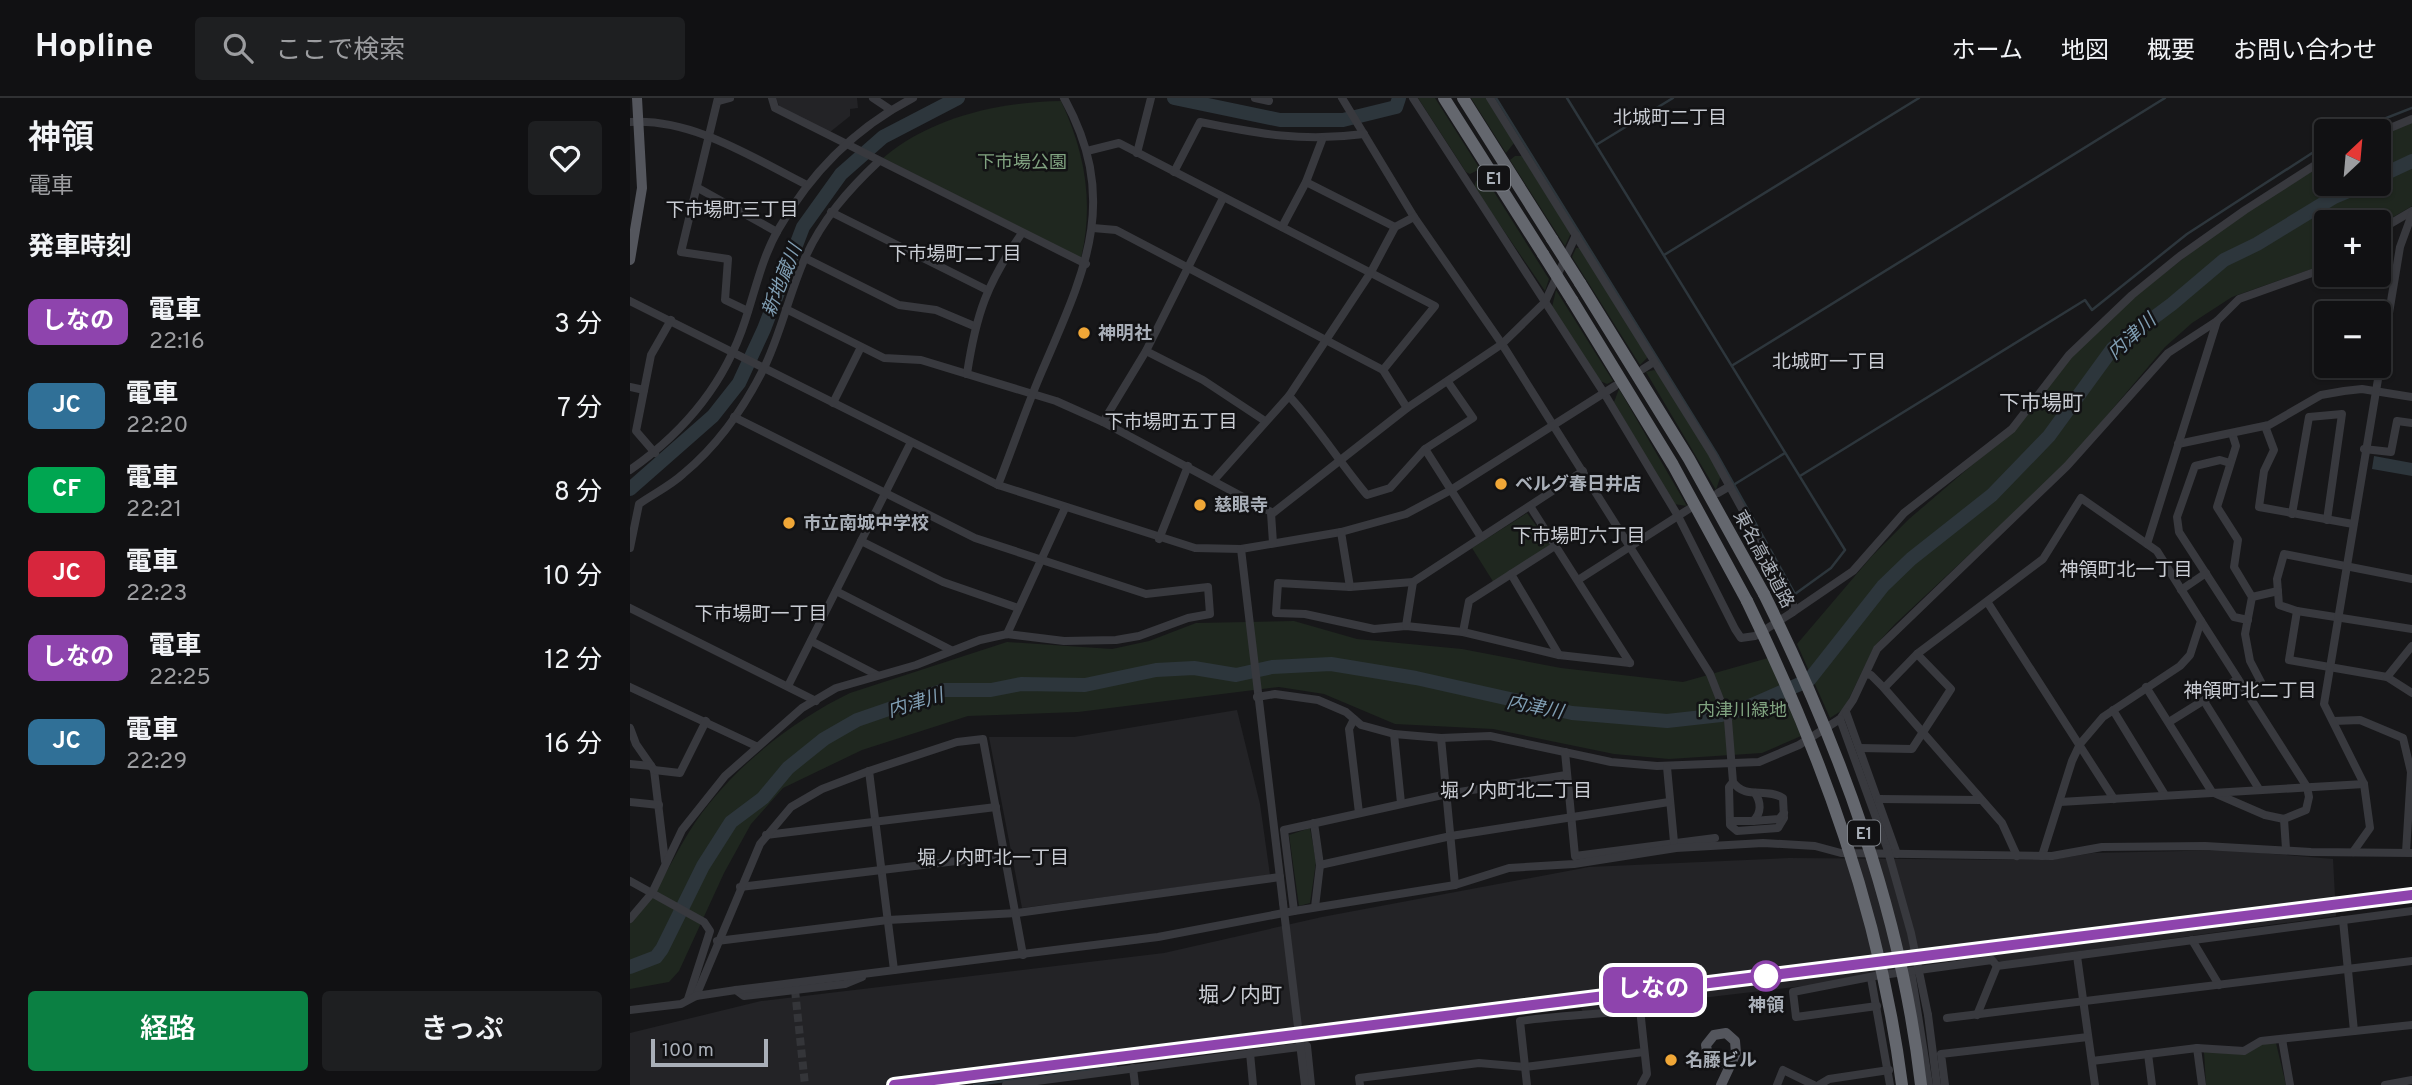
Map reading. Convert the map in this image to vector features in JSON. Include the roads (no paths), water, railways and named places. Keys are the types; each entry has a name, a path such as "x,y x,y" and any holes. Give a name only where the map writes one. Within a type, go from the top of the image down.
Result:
{"highway":[{"name":"東名高速道路","path":"1463,98 1689,458 1764,594 1824,720 1870,850 1903,977 1921,1085"},
{"name":"東名高速道路","path":"1445,99 1673,465 1747,601 1804,725 1851,853 1884,980 1902,1085"}],"main road":[{"path":"630,260 642,188 635,122 637,98"},
{"path":"1721,1085 1730,1061"}],"street":[{"path":"730,98 718,100 681,253 728,259 725,300 748,311"},
{"path":"772,98 775,108 1086,264"},
{"path":"873,98 891,110"},
{"path":"630,470 654,453 699,408 736,353 748,311 777,232 807,185 847,145 891,110 914,98"},
{"path":"998,485 1086,264 1093,228 1094,200 1087,151 1064,98"},
{"path":"1138,153 1151,98"},
{"path":"1255,98 1269,101 1268,98"},
{"path":"1342,98 1414,217 1502,344 1714,682 1728,720 1733,782 1738,790 1775,793 1783,798 1784,813 1778,828 1737,831 1730,821 1729,787 1733,782"},
{"path":"1413,98 1604,393 1678,516 1741,638 1755,636 1853,571 1904,513 2012,429 2069,355 2132,295 2223,225 2314,167"},
{"path":"1490,98 1730,486 1793,602 1793,612"},
{"path":"2391,128 2412,119"},
{"path":"635,122 709,136 807,185"},
{"path":"1174,172 1200,122 1282,137 1322,140 1363,132"},
{"path":"1282,227 1306,182 1322,140"},
{"path":"1087,151 1119,143 1435,306 1383,370"},
{"path":"630,548 639,504 681,477 722,435 734,417 762,367 805,258 831,212 877,160"},
{"path":"1306,182 1395,227"},
{"path":"698,188 777,232"},
{"path":"1103,422 1146,351 1223,198"},
{"path":"831,212 987,290"},
{"path":"2391,224 2412,212"},
{"path":"2353,852 2370,828 2364,784 2324,704 2374,392 2400,247 2412,212"},
{"path":"1214,480 1289,396 1371,272 1395,227 1414,217"},
{"path":"1093,228 1116,230 1325,342 1383,370 1407,408"},
{"path":"967,374 974,326 987,290 998,266 1022,233"},
{"path":"1272,513 1407,408 1502,344 1545,302 1576,235"},
{"path":"805,258 899,305 936,310 974,326"},
{"path":"1256,694 1318,700 1361,725 1394,734 1441,738 1490,736 1611,762 1667,767 1759,762 1773,757 1799,745 1843,715 1877,649 2067,466 2168,353 2217,321 2239,299 2314,272"},
{"path":"630,301 998,485 1195,548 1241,549 1342,532 1406,514 1451,490 1615,386"},
{"path":"786,309 884,358 921,360 1032,395 1103,422 1272,513"},
{"path":"654,453 636,431 651,355 670,320"},
{"path":"2147,544 2217,321"},
{"path":"833,403 861,347"},
{"path":"1146,351 1203,380 1265,421"},
{"path":"1643,369 1654,362"},
{"path":"1289,396 1316,424 1339,461 1367,495 1390,488 1425,449 1473,418 1448,382"},
{"path":"630,387 644,390"},
{"path":"2178,444 2265,426 2321,396 2362,389 2412,397"},
{"path":"2292,514 2308,418 2342,414 2327,520"},
{"path":"630,919 655,894 665,861 701,804 756,746 836,688 916,665 951,650 1007,634 1064,640 1116,640 1139,636 1188,618 1210,614 1208,587 1146,594 975,538 734,417"},
{"path":"2364,449 2391,452 2397,421 2412,423"},
{"path":"2265,426 2274,450 2264,471 2259,507 2353,524"},
{"path":"2232,433 2236,446 2217,507 2238,540 2234,567 2252,597 2245,634 2250,661 2261,682 2246,692"},
{"path":"788,686 911,442"},
{"path":"1425,449 1481,537"},
{"path":"2230,463 2220,460 2194,466 2177,516 2179,532 2234,617 2248,620"},
{"path":"1159,538 1188,466"},
{"path":"1530,506 1630,663 1559,655 1463,632 1406,626 1374,629 1304,614 1276,613 1278,583 1350,587 1413,582 1583,471"},
{"path":"1718,493 1730,486"},
{"path":"1884,688 1917,654 2043,559 2081,498 2157,551 2306,787 2309,797 2306,810 2284,819 2265,815 2212,792 2146,687"},
{"path":"1007,634 1065,508"},
{"path":"1578,580 1689,509"},
{"path":"1272,513 1273,543"},
{"path":"1342,532 1350,587"},
{"path":"861,541 943,582 1018,608"},
{"path":"1463,632 1469,601 1555,546"},
{"path":"1241,549 1256,694 1305,1085"},
{"path":"2412,579 2284,554 2278,592 2279,605 2297,611 2412,629"},
{"path":"2181,590 2206,573"},
{"path":"1511,575 1559,655"},
{"path":"1406,626 1413,582"},
{"path":"836,591 951,650"},
{"path":"2252,597 2278,592"},
{"path":"1988,603 2114,799"},
{"path":"630,608 816,701"},
{"path":"2297,611 2289,660 2387,677 2412,693"},
{"path":"2042,856 2072,761 2080,744 2092,727 2113,710 2180,666 2190,655 2201,621"},
{"path":"811,641 877,675"},
{"path":"2387,677 2412,646"},
{"path":"1860,748 1912,749 1951,689 1917,654"},
{"path":"1866,674 1871,675 1884,688 2002,823 2017,856"},
{"path":"2169,722 2238,679"},
{"path":"630,687 756,746"},
{"path":"2204,701 2259,789"},
{"path":"2113,710 2165,795"},
{"path":"1843,715 1860,748 1897,854"},
{"path":"1843,715 1911,933 1937,1085"},
{"path":"1354,719 1349,729 1359,813"},
{"path":"630,1010 681,1004 692,998 736,990 1158,937 1315,907 1455,885 1508,868 1574,864 1689,847 1763,843 1815,846 1841,853 2017,856 2042,856 2102,847 2409,853 2411,772 2403,738 2360,720 2334,721"},
{"path":"630,764 680,772 706,721"},
{"path":"630,728 636,744 653,768 665,861"},
{"path":"1394,734 1401,803"},
{"path":"1441,738 1455,885"},
{"path":"692,998 740,887 766,835 791,807 822,789 957,742 983,739 1023,956"},
{"path":"1565,752 1575,856 1715,838"},
{"path":"1667,767 1674,842"},
{"path":"869,771 894,970"},
{"path":"1294,911 1284,830 1447,794 1566,775"},
{"path":"2060,802 2364,784"},
{"path":"1753,821 1760,807 1755,793"},
{"path":"1879,799 1981,800"},
{"path":"630,802 659,805"},
{"path":"1320,865 1451,836 1669,802"},
{"path":"766,835 996,807"},
{"path":"1730,821 1779,819 1784,813"},
{"path":"2284,819 2286,849"},
{"path":"1314,823 1320,865 1315,907"},
{"path":"740,887 1006,855"},
{"path":"717,941 888,920 1017,913 1280,877"},
{"path":"630,881 704,922 709,931 692,998"},
{"path":"1997,966 2412,911"},
{"path":"2343,920 2354,1031"},
{"path":"2192,940 2218,985"},
{"path":"2077,956 2095,1085"},
{"path":"1918,1010 1878,1010 1796,1017 1793,992 1992,960 1997,966"},
{"path":"1947,1018 2412,961"},
{"path":"1977,1015 1997,966"},
{"path":"1911,971 1929,1085"},
{"path":"1871,978 1890,1085"},
{"path":"1527,1085 1520,1021 1564,1014 1583,1017 1640,1009 1647,1074 1641,1085"},
{"path":"2092,1061 2197,1048 2244,1051 2261,1041 2412,1025"},
{"path":"1945,1085 1941,1055 2088,1037"},
{"path":"2282,1039 2290,1085"},
{"path":"1007,1085 1307,1046 1311,1085"},
{"path":"2197,1048 2202,1085"},
{"path":"1360,1085 1359,1078 1479,1063 1525,1067 1644,1052"},
{"path":"1250,1053 1253,1085"},
{"path":"2148,1054 2152,1085"},
{"path":"1133,1068 1135,1085"},
{"path":"1777,1085 1783,1070 1817,1085 1829,1079 1889,1070"},
{"path":"2385,1085 2412,1080"}],"waterway":[{"name":"新地蔵川","path":"630,489 713,416 739,383 764,329 803,227 841,174 883,137 958,98"},
{"name":"新地蔵川","path":"1174,98 1280,120 1343,120 1396,107 1399,98"},
{"path":"1496,98 1718,456 1795,594 1831,568 1845,550 1567,98"},
{"path":"1596,145 1673,98"},
{"path":"1664,255 1919,98"},
{"path":"1733,365 2165,98"},
{"path":"2384,119 2412,108"},
{"path":"1800,476 2085,300 2092,310 2187,234 2314,152"},
{"name":"内津川","path":"2391,171 2412,161"},
{"name":"内津川","path":"630,967 656,957 703,866 731,822 763,798 788,768 824,739 857,720 944,690 991,690 1021,684 1085,685 1156,670 1194,668 1236,675 1272,667 1331,664 1416,678 1572,713 1667,721 1721,715 1743,709 1809,680 1883,586 1911,559 1992,495 2049,436 2113,348 2172,304 2224,260 2257,244 2336,196"},
{"path":"1735,484 1785,453"},
{"path":"974,1085 1116,1067"}],"tunnel":[{"path":"795,990 805,1085"}],"railway":[{"path":"894,1085 2412,895"}],"train":[{"name":"しなの","path":"894,1085 2412,895"}],"place":[{"name":"神明社","path":"1084,333"},
{"name":"ベルグ春日井店","path":"1501,484"},
{"name":"慈眼寺","path":"1200,505"},
{"name":"市立南城中学校","path":"789,523"},
{"name":"神領","path":"1766,976"},
{"name":"名藤ビル","path":"1671,1060"}],"district":[{"name":"北城町二丁目","path":"1670,117"},
{"name":"下市場町三丁目","path":"732,209"},
{"name":"下市場町二丁目","path":"955,253"},
{"name":"北城町一丁目","path":"1829,361"},
{"name":"下市場町","path":"2041,403"},
{"name":"下市場町五丁目","path":"1171,421"},
{"name":"下市場町六丁目","path":"1579,535"},
{"name":"神領町北一丁目","path":"2126,569"},
{"name":"下市場町一丁目","path":"761,613"},
{"name":"神領町北二丁目","path":"2250,690"},
{"name":"堀ノ内町北二丁目","path":"1516,790"},
{"name":"堀ノ内町北一丁目","path":"993,857"},
{"name":"堀ノ内町","path":"1240,995"}],"park label":[{"name":"下市場公園","path":"1022,162"},
{"name":"内津川緑地","path":"1742,710"}]}
